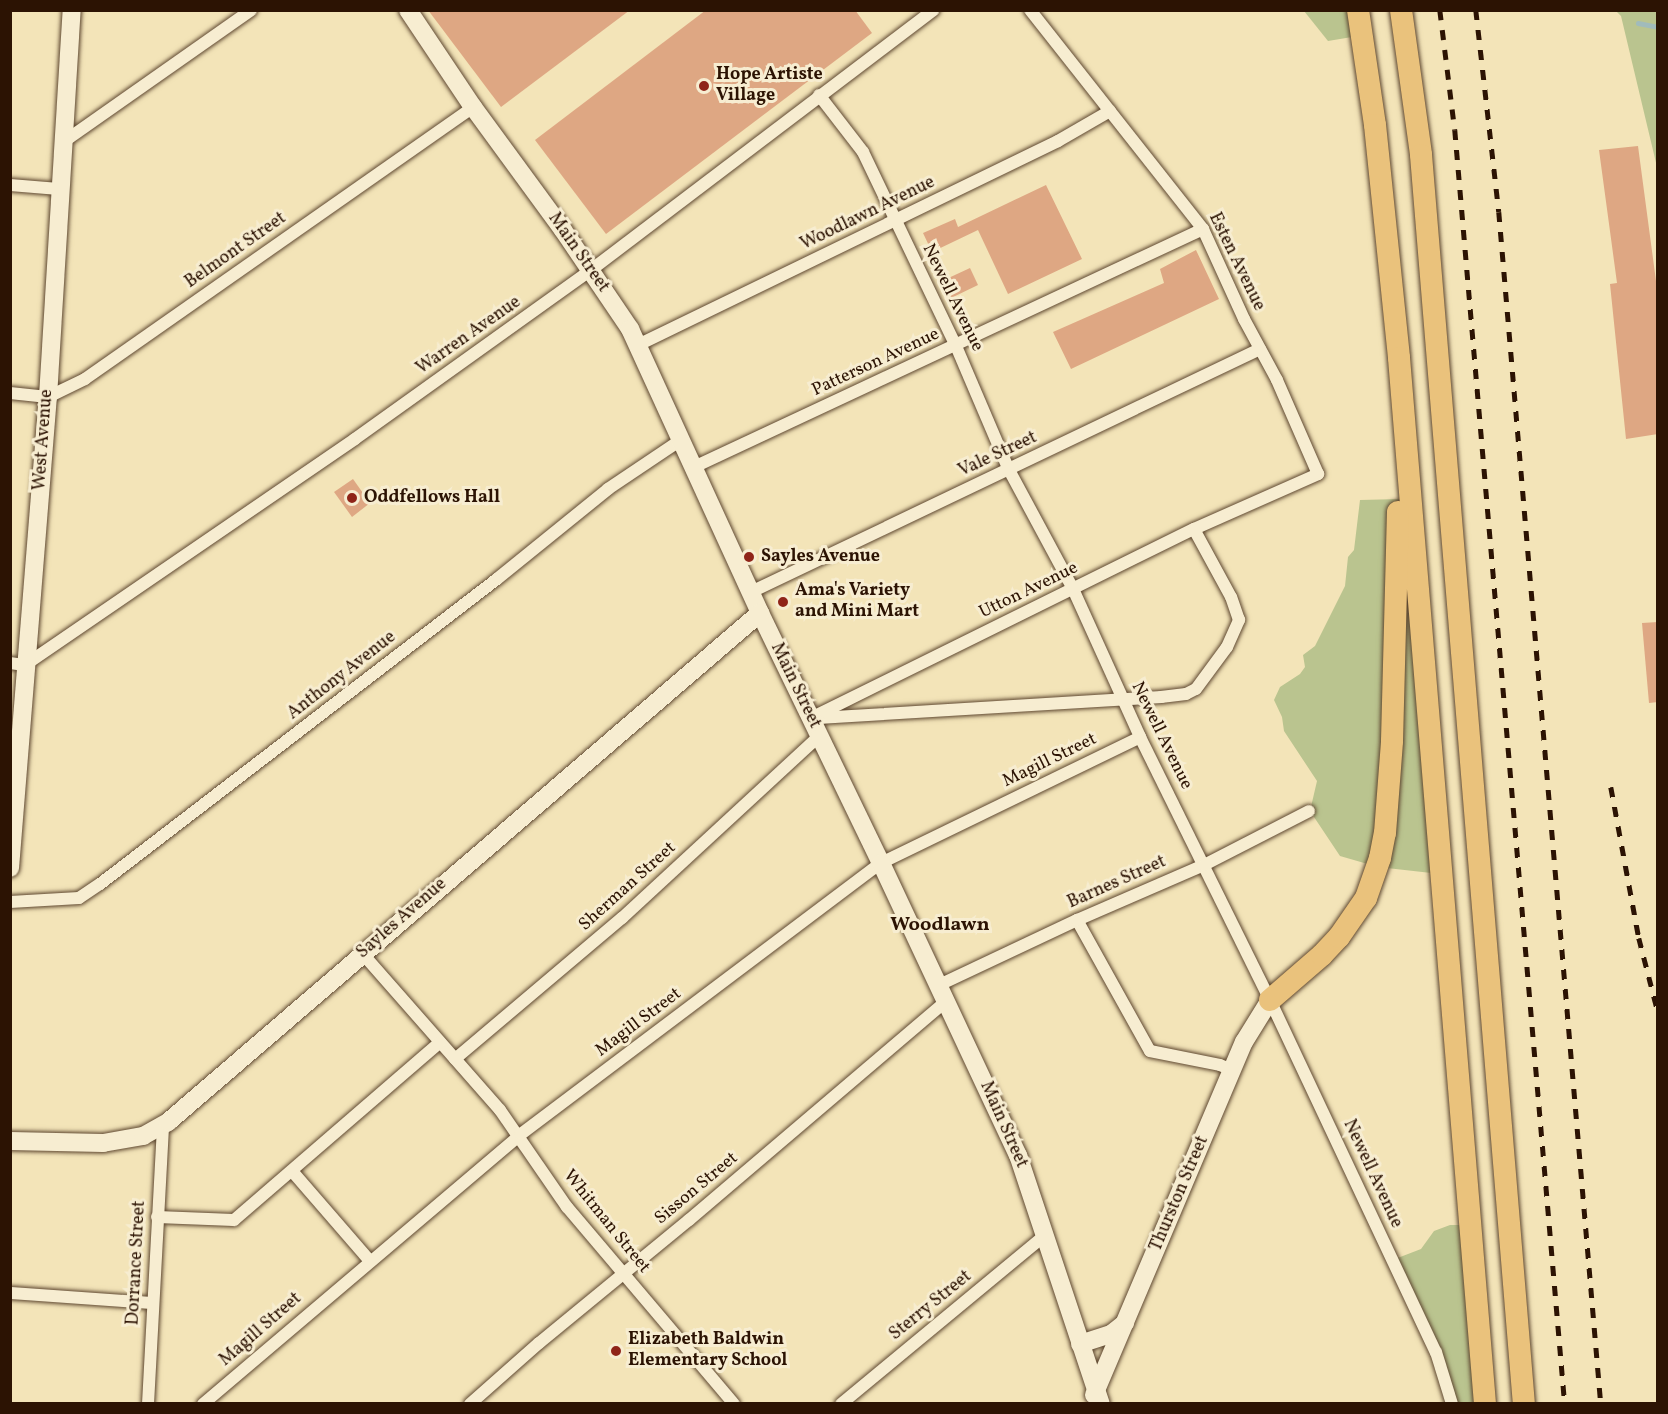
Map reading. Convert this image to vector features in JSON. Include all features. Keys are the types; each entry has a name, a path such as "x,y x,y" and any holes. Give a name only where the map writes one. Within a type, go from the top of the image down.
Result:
{"highway":[{"path":"1358,10 1377,136 1398,358 1485,1404"},
{"path":"1401,10 1422,166 1524,1404"},
{"path":"1270,1000 1322,955 1356,913 1373,880 1385,833 1398,591 1398,358"}],"main road":[{"name":"West Avenue","path":"10,868 18,664 48,397 59,189 72,10"},
{"name":"Main Street","path":"408,10 472,107 591,270 638,345 759,613 881,863 1018,1155 1096,1399"},
{"name":"Sayles Avenue","path":"10,1142 103,1143 143,1136 163,1125 759,613"},
{"name":"Thurston Street","path":"1096,1399 1125,1323 1234,1071 1244,1042 1270,1000"},
{"path":"1080,1344 1111,1334 1125,1323"}],"street":[{"path":"62,143 251,10"},
{"name":"Warren Avenue","path":"18,664 194,551 591,270 934,10"},
{"name":"Esten Avenue","path":"1030,10 1203,229 1277,380 1318,474 1264,498"},
{"name":"Newell Avenue","path":"819,95 863,152 956,346 1009,470 1073,589 1140,737 1270,1000 1436,1352 1452,1404"},
{"name":"Belmont Street","path":"48,397 85,379 472,107"},
{"name":"Woodlawn Avenue","path":"638,345 895,222 1058,141 1110,111"},
{"path":"10,185 59,189"},
{"name":"Patterson Avenue","path":"694,467 1203,229"},
{"name":"Vale Street","path":"751,592 1260,349"},
{"path":"10,393 48,397"},
{"name":"Anthony Avenue","path":"10,902 80,898 496,579 608,489 681,440"},
{"name":"Utton Avenue","path":"811,718 1194,529 1264,498"},
{"path":"811,718 1186,694 1196,689 1227,647 1239,620 1231,597 1194,529"},
{"name":"Sherman Street","path":"455,1059 622,918 819,736"},
{"name":"Magill Street","path":"202,1404 518,1137 881,863 1140,737"},
{"name":"Barnes Street","path":"942,993 1077,920 1204,865 1309,811"},
{"path":"1077,920 1150,1051 1220,1065 1234,1071"},
{"path":"157,1217 234,1220 440,1042 363,952"},
{"name":"Sisson Street","path":"470,1404 942,993"},
{"name":"Whitman Street","path":"440,1042 500,1110 567,1207 734,1404"},
{"name":"Dorrance Street","path":"148,1404 163,1125"},
{"path":"292,1171 370,1261"},
{"name":"Sterry Street","path":"841,1404 1044,1236"},
{"path":"10,1293 153,1303"}],"green space":[{"path":"1304,11 1349,11 1358,36 1328,41"},
{"path":"1616,11 1657,11 1657,167 1621,16"},
{"path":"1400,499 1440,874 1378,867 1340,856 1310,811 1317,781 1284,731 1282,717 1274,700 1280,687 1300,674 1305,667 1303,655 1315,646 1345,586 1348,557 1354,550 1360,500"},
{"path":"1450,1225 1467,1225 1484,1403 1450,1403 1395,1259 1421,1249 1434,1231"}],"building":[{"path":"428,10 630,10 501,107"},
{"name":"Hope Artiste Village","path":"706,10 855,10 872,33 606,234 535,140"},
{"path":"1638,146 1658,296 1658,434 1626,439 1610,284 1617,283 1599,150"},
{"path":"1046,185 1082,259 1008,294 978,230 932,252 923,233 955,219 958,227"},
{"path":"1196,250 1219,299 1071,369 1053,332 1164,283 1160,269"},
{"path":"970,268 978,285 949,299 942,281"},
{"name":"Oddfellows Hall","path":"353,479 370,503 352,517 334,492"},
{"path":"1658,622 1658,702 1649,703 1642,623"}],"waterway":[{"path":"1638,23 1658,27"}],"railway":[{"path":"1440,10 1455,130 1565,1404"},
{"path":"1476,10 1499,212 1601,1404"},
{"path":"1611,787 1639,938 1658,1012"}],"place":[{"name":"Hope Artiste Village","path":"704,86"},
{"name":"Oddfellows Hall","path":"352,498"},
{"name":"Sayles Avenue","path":"749,557"},
{"name":"Ama's Variety and Mini Mart","path":"783,602"},
{"name":"Elizabeth Baldwin Elementary School","path":"616,1351"}],"district":[{"name":"Woodlawn","path":"940,925"}]}
